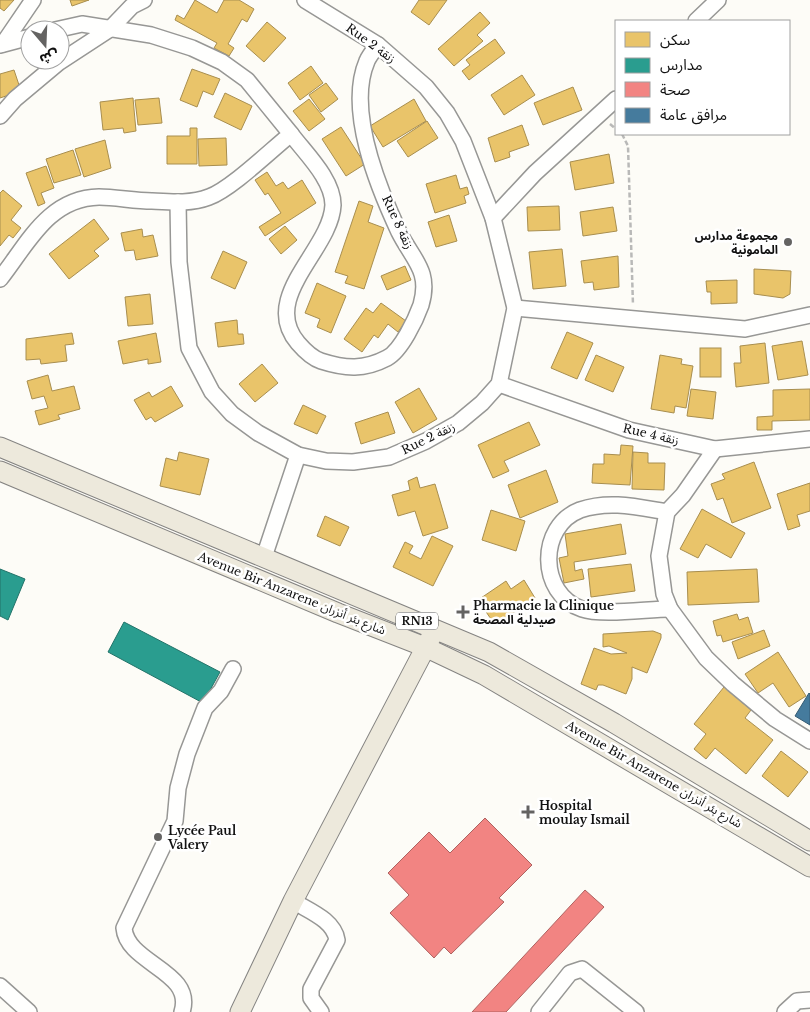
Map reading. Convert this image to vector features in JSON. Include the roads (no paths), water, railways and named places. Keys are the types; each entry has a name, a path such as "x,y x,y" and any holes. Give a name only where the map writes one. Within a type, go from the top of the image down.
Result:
{"main road":[{"name":"Avenue Bir Anzarene شارع بئر أنزران","path":"0,447 489,652 614,723 810,841"},
{"name":"Avenue Bir Anzarene شارع بئر أنزران","path":"0,471 338,613 425,647 484,675 810,867"},
{"path":"240,1012 293,901 436,629"}],"street":[{"path":"2,45 33,0"},
{"path":"0,116 15,98 58,63 110,29 132,6 144,0"},
{"name":"Rue 2 زنقة","path":"178,202 179,262 188,348 212,392 232,414 258,433 298,455 326,461 353,462 389,457 426,441 458,423 482,403 499,384 515,308 494,218 463,141 447,112 426,87 378,45 305,0"},
{"path":"697,20 718,0"},
{"name":"Rue 8 زنقة","path":"70,27 82,24 151,35 192,48 222,62 247,80 291,134 328,184 333,204 329,226 303,267 288,300 287,320 294,337 303,348 317,359 353,368 371,366 391,356 406,335 418,313 425,290 423,272 400,233 368,150 363,125 362,82 367,61 378,45"},
{"path":"2,45 20,40"},
{"path":"494,218 535,173 615,100"},
{"path":"0,279 33,232 65,205 98,197 178,202 209,198 222,190 291,134"},
{"path":"515,308 745,329 810,315"},
{"name":"Rue 4 زنقة","path":"499,384 629,430 715,449 810,438"},
{"path":"715,449 683,495 667,512 659,556 664,594 670,608 692,642 732,684 775,719 810,742"},
{"path":"264,557 298,455"},
{"path":"667,512 614,504 578,511 560,526 549,549 547,562 555,587 582,609 596,611 670,608"},
{"path":"182,1012 184,996 179,986 137,951 125,936 124,928 174,821 178,788 188,754 206,708 222,691 233,669"},
{"path":"293,901 330,924 336,932 337,940 311,989 311,998 321,1012"},
{"path":"539,1012 570,973 582,969 636,1012"},
{"path":"0,986 29,1012"},
{"path":"784,1012 797,1001 810,1000"}],"place":[{"name":"مجموعة مدارس المامونية","path":"788,242"},
{"name":"Pharmacie la Clinique صيدلية المصحة","path":"463,612"},
{"name":"Hospital moulay Ismail","path":"528,812"},
{"name":"Lycée Paul Valery","path":"158,837"}]}
